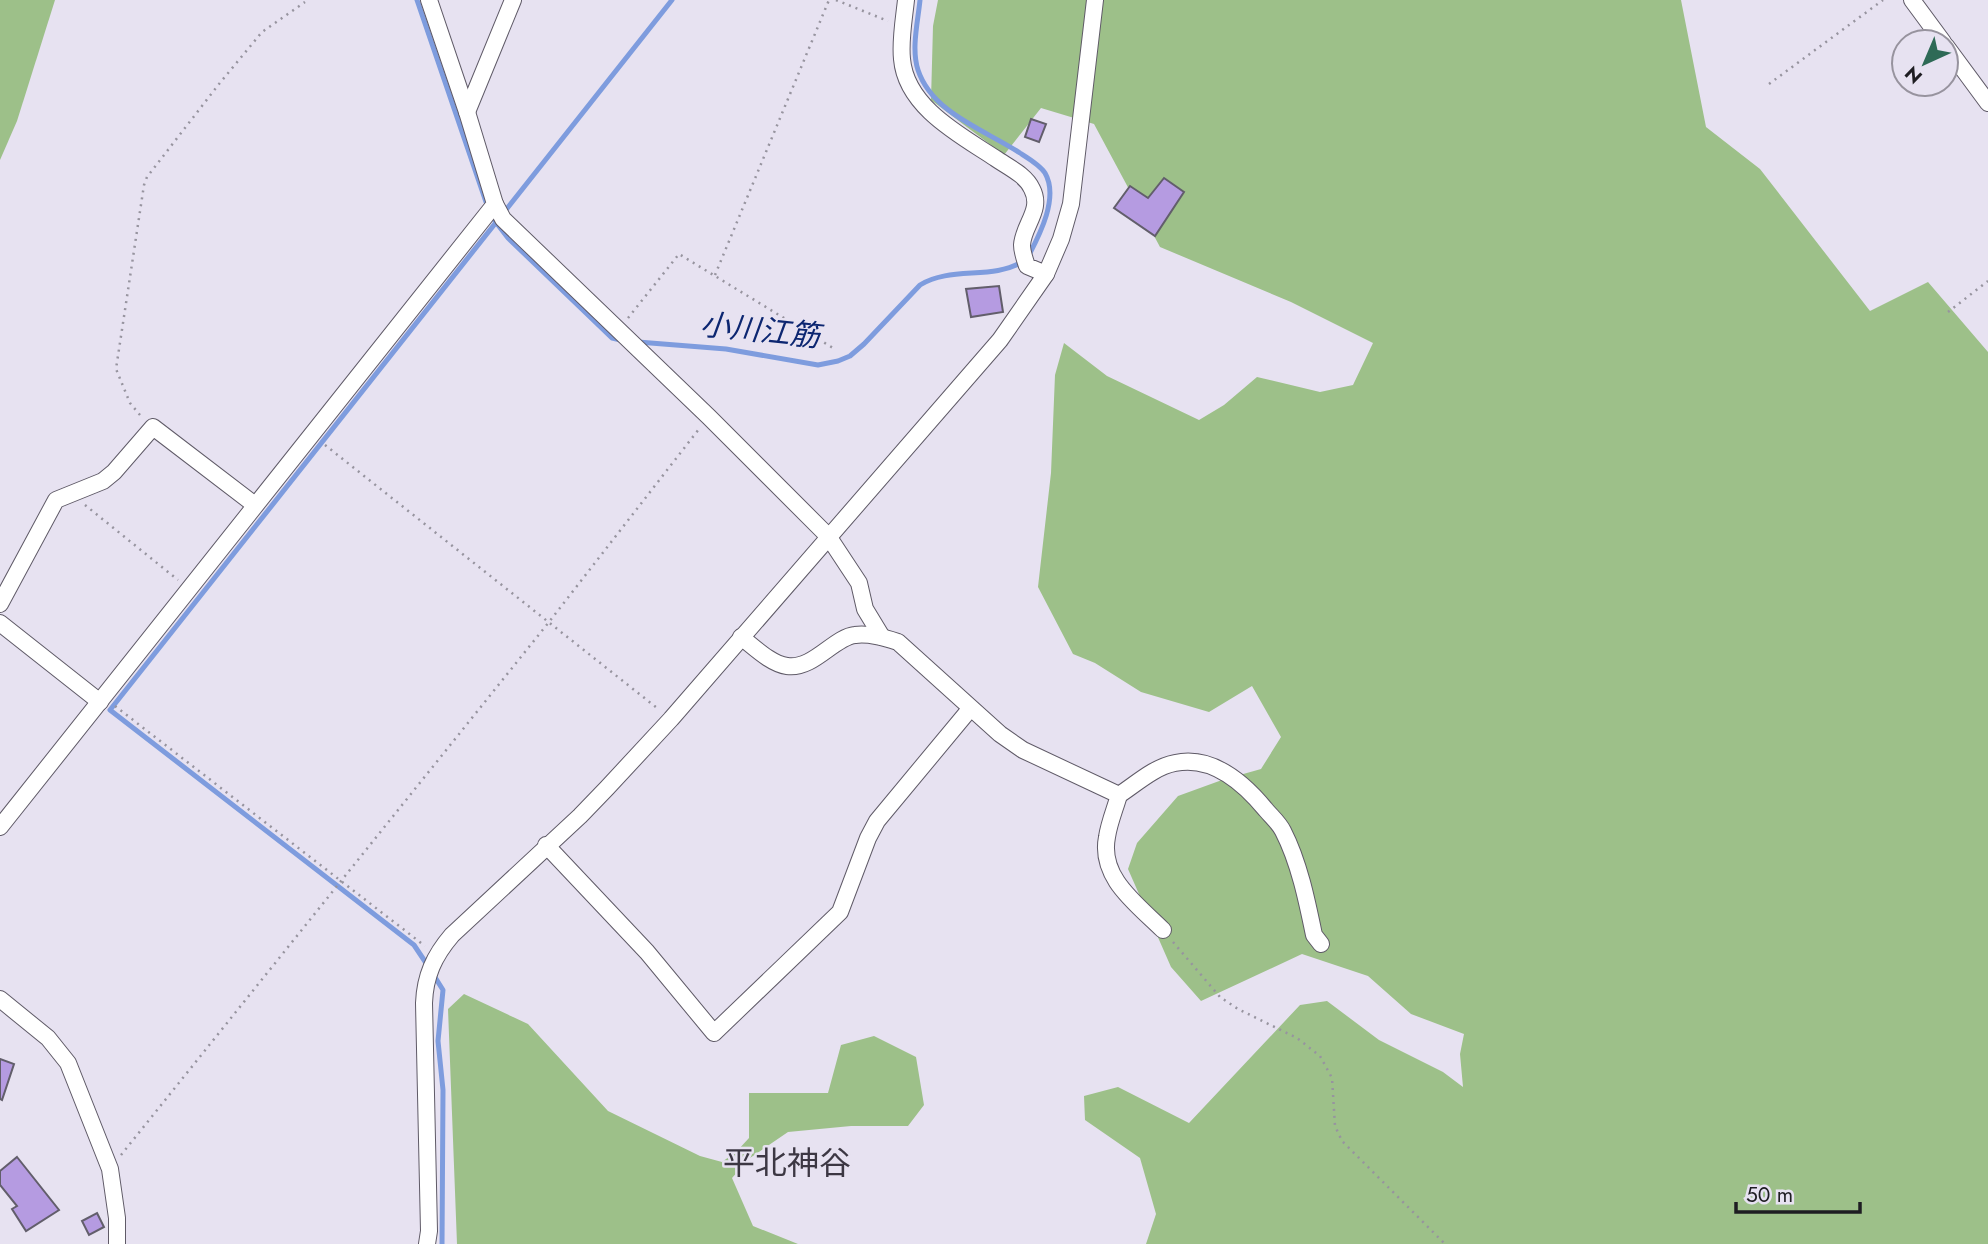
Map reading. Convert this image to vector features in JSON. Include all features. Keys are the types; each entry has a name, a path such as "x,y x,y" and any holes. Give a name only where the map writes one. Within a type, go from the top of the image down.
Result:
{"street":[{"path":"429,0 467,112 495,211 828,536 859,583 865,609 881,637"},
{"path":"467,112 513,0"},
{"path":"906,0 902,60 906,79 921,102 952,129 1023,176 1032,188 1036,201 1022,249 1027,266 1046,274"},
{"path":"427,1244 429,1231 424,1003 425,981 436,955 452,935 580,816 671,719 999,340 1046,274 1061,239 1071,204 1095,0"},
{"path":"1912,0 1932,28"},
{"path":"1960,65 1988,103"},
{"path":"0,827 255,505 495,211"},
{"path":"0,604 56,500 103,481 153,427 255,505"},
{"path":"0,623 100,702"},
{"path":"741,637 776,663 788,667 805,664 853,635 881,637 898,642 1000,734 1024,750 1119,795"},
{"path":"546,845 648,952 714,1033 840,912 877,821 970,709"},
{"path":"1163,930 1118,886 1107,864 1106,839 1119,795 1155,770 1175,763 1198,763 1221,769 1246,786 1282,829 1293,854 1314,935 1321,944"},
{"path":"0,999 48,1038 68,1063 110,1168 117,1218 117,1244"}],"path":[{"path":"715,275 829,0"},
{"path":"836,0 904,27"},
{"path":"1769,84 1883,0"},
{"path":"153,427 136,412 116,369 144,185 147,177 211,94 262,32 305,2"},
{"path":"621,333 680,254 833,348"},
{"path":"1948,312 1988,281"},
{"path":"110,1168 549,622 709,417"},
{"path":"327,446 671,719"},
{"path":"71,494 188,589"},
{"path":"117,708 436,955"},
{"path":"1163,930 1220,996 1238,1009 1297,1038 1320,1056 1332,1078 1335,1126 1342,1141 1445,1244"}],"green space":[{"path":"0,0 55,0 17,121 0,160"},
{"path":"938,0 1681,0 1706,127 1760,169 1870,311 1928,282 1988,352 1988,1244 1146,1244 1156,1214 1140,1158 1085,1120 1084,1096 1118,1087 1189,1123 1300,1005 1327,1001 1379,1040 1443,1072 1463,1087 1460,1054 1464,1034 1411,1014 1368,976 1302,954 1201,1001 1171,967 1128,869 1137,843 1178,796 1261,769 1281,737 1252,686 1209,712 1141,692 1095,663 1073,654 1038,587 1051,473 1055,375 1064,343 1107,376 1199,420 1224,405 1257,377 1320,392 1353,385 1373,343 1291,302 1160,247 1094,124 1041,108 1004,155 931,100 933,26"},
{"path":"464,994 528,1024 608,1111 700,1156 722,1162 749,1138 749,1093 828,1093 841,1045 874,1036 916,1057 924,1105 908,1126 851,1126 788,1132 750,1158 732,1178 753,1226 798,1244 457,1244 448,1009"}],"building":[{"path":"1031,119 1046,124 1039,142 1025,137"},
{"path":"1164,178 1184,192 1155,236 1114,208 1130,186 1148,198"},
{"path":"999,286 1003,312 971,317 966,289"},
{"path":"0,1059 14,1064 2,1100 0,1099"},
{"path":"17,1157 59,1210 26,1231 12,1209 17,1206 0,1185 0,1171"},
{"path":"97,1213 104,1227 89,1235 82,1221"}],"waterway":[{"name":"小川江筋","path":"417,0 486,202"},
{"path":"428,966 414,945 110,710 672,0"},
{"name":"小川江筋","path":"920,0 915,53 918,70 925,85 947,109 1027,157 1045,173 1049,183 1049,204 1043,226 1029,255"},
{"name":"小川江筋","path":"495,221 508,238 612,338 625,341"},
{"name":"小川江筋","path":"638,342 726,349 818,365 838,361 850,356 864,344 920,285 944,276 998,271 1022,262"},
{"path":"433,974 443,990 438,1041 443,1090 442,1244"}],"district":[{"name":"平北神谷","path":"787,1163"}]}
